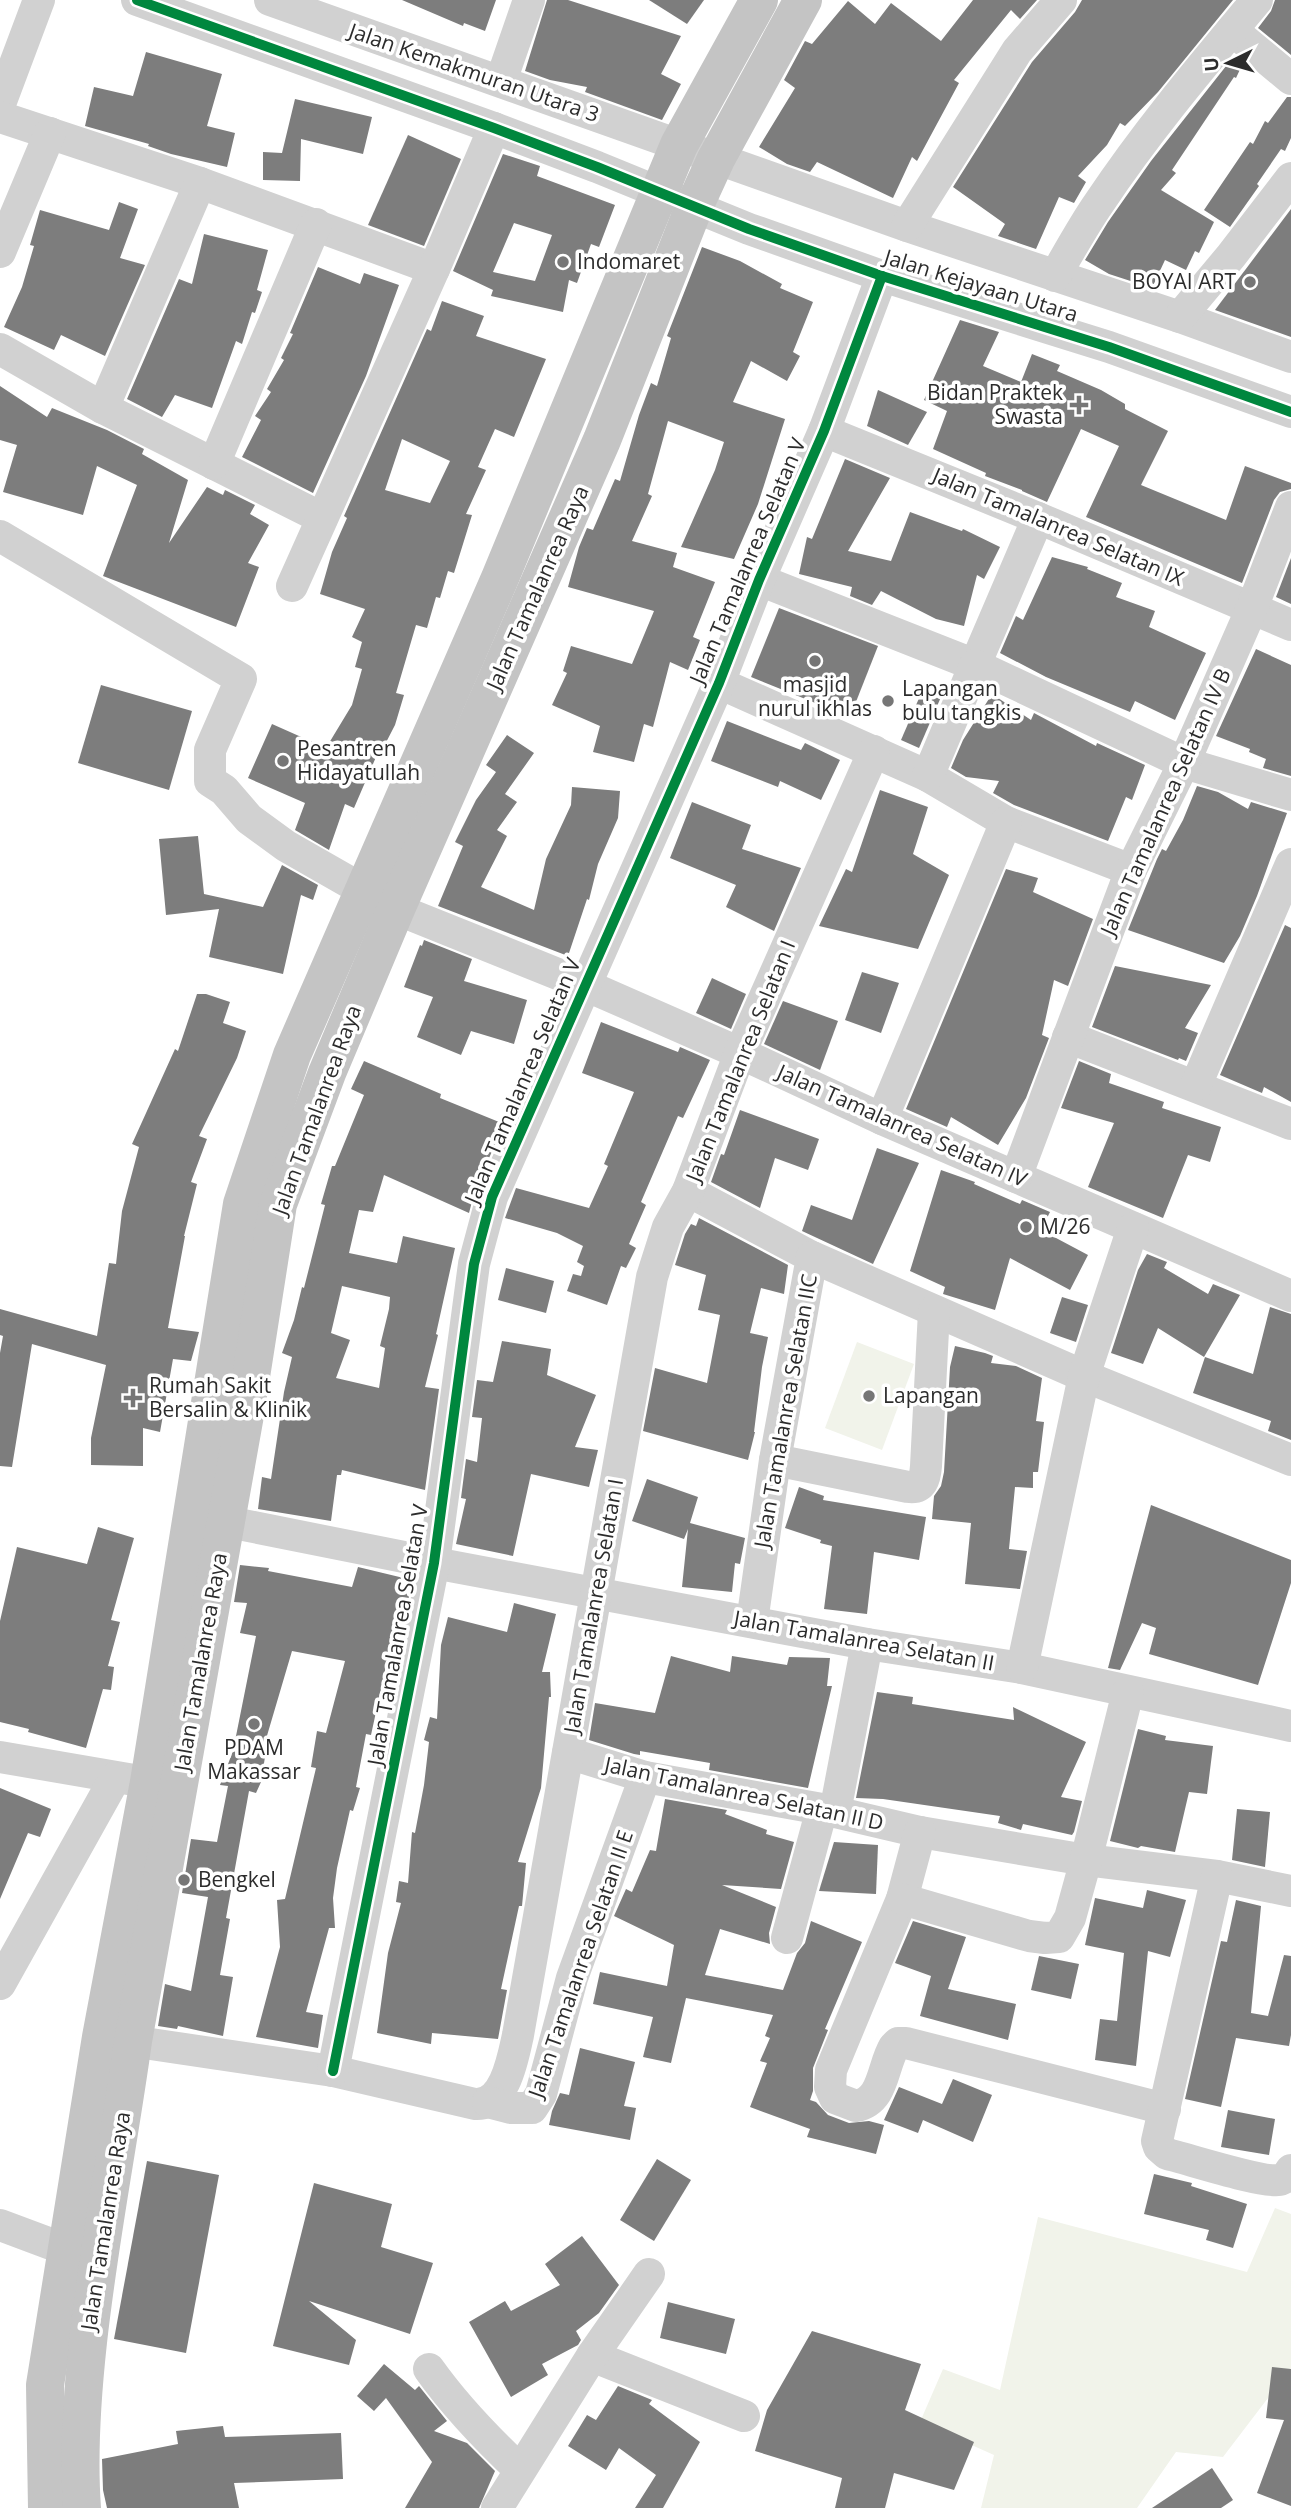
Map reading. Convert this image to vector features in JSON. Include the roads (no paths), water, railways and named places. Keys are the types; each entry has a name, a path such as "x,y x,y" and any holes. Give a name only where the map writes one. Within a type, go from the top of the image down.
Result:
{"main road":[{"name":"Jalan Tamalanrea Raya","path":"82,2508 79,2474 84,2383 97,2261 120,2132 117,2039 132,1780 209,1518 245,1415 278,1204 327,1073 396,909 602,440 677,201 679,145 759,0"},
{"name":"Jalan Tamalanrea Raya","path":"47,2508 45,2385 67,2250 117,2039 209,1518 242,1204 292,1055 500,578 677,201 716,159 803,0"},
{"path":"500,578 535,596"},
{"path":"45,2385 84,2383"}],"street":[{"path":"0,104 40,0"},
{"name":"Jalan Kejayaan Utara","path":"137,0 494,128 677,201 882,276 1110,347 1291,412"},
{"name":"Jalan Kemakmuran Utara 3","path":"270,0 679,145"},
{"path":"501,81 529,0"},
{"path":"907,226 1017,51 1061,0"},
{"path":"1055,276 1099,203 1157,123 1256,0"},
{"path":"1231,30 1291,79"},
{"path":"0,117 200,183 434,269"},
{"path":"292,586 494,128"},
{"path":"0,252 50,133"},
{"name":"Jalan Kejayaan Utara","path":"679,145 1291,357"},
{"path":"1180,317 1291,178"},
{"path":"103,408 200,183"},
{"path":"214,464 316,224"},
{"name":"Jalan Tamalanrea Selatan V","path":"332,2071 435,1563 474,1264 483,1224 492,1197 719,683 759,580 824,431 882,276"},
{"path":"1110,347 1126,300"},
{"path":"0,349 103,408 322,518"},
{"name":"Jalan Tamalanrea Selatan IX","path":"824,431 1038,517 1291,625"},
{"name":"Jalan Tamalanrea Selatan IV B","path":"1016,1177 1131,870 1184,763 1252,608 1291,507"},
{"path":"928,776 1038,517"},
{"path":"0,536 242,679 210,750 210,781 224,790 249,819 286,846 363,890"},
{"name":"Jalan Tamalanrea Selatan V","path":"759,580 975,665 1184,763 1291,795"},
{"path":"719,683 928,776 1006,822 1131,870"},
{"name":"Jalan Tamalanrea Selatan I","path":"488,2102 497,2094 514,2054 652,1278 668,1227 688,1191 740,1053 874,751"},
{"path":"882,1119 1006,822"},
{"path":"1196,1085 1291,864"},
{"name":"Jalan Tamalanrea Selatan IV","path":"396,909 585,985 882,1119 1291,1296"},
{"path":"1068,1037 1291,1124"},
{"name":"Jalan Tamalanrea Selatan IIC","path":"688,1191 812,1257 775,1460 752,1622"},
{"path":"1023,1668 1084,1376 1133,1228"},
{"path":"812,1257 1084,1376 1291,1460"},
{"path":"775,1460 908,1487 915,1488 921,1484 925,1478 926,1466 934,1311"},
{"name":"Jalan Tamalanrea Selatan II","path":"209,1518 867,1644 1023,1668 1291,1726"},
{"path":"787,1938 829,1811 867,1644"},
{"path":"902,1899 1029,1936 1054,1939 1059,1937 1065,1930 1086,1860 1128,1692"},
{"name":"Jalan Tamalanrea Selatan II D","path":"568,1753 645,1777 829,1811 920,1832 1086,1860 1217,1876 1291,1891"},
{"path":"0,1757 132,1780 0,1984"},
{"name":"Jalan Tamalanrea Selatan II E","path":"488,2102 511,2108 532,2108 541,2094 572,1978 645,1777"},
{"path":"920,1832 902,1899 831,2070 830,2087 835,2098 856,2106 866,2103 877,2090 894,2047 898,2043 913,2043 1165,2109"},
{"path":"1217,1876 1157,2141 1167,2154 1277,2181 1288,2176 1291,2170"},
{"path":"117,2039 332,2071 475,2104 488,2102"},
{"path":"0,2225 67,2250"},
{"path":"497,2508 592,2356 649,2274"},
{"path":"592,2356 672,2390 744,2416"},
{"path":"429,2369 455,2405 520,2470"}],"place":[{"name":"Indomaret","path":"563,262"},
{"name":"BOYAI ART","path":"1250,282"},
{"name":"Bidan Praktek Swasta","path":"1079,405"},
{"name":"masjid nurul ikhlas","path":"815,661"},
{"name":"Lapangan bulu tangkis","path":"888,701"},
{"name":"Pesantren Hidayatullah","path":"283,761"},
{"name":"M/26","path":"1026,1227"},
{"name":"Lapangan","path":"869,1396"},
{"name":"Rumah Sakit Bersalin & Klinik","path":"133,1398"},
{"name":"PDAM Makassar","path":"254,1724"},
{"name":"Bengkel","path":"184,1880"}]}
